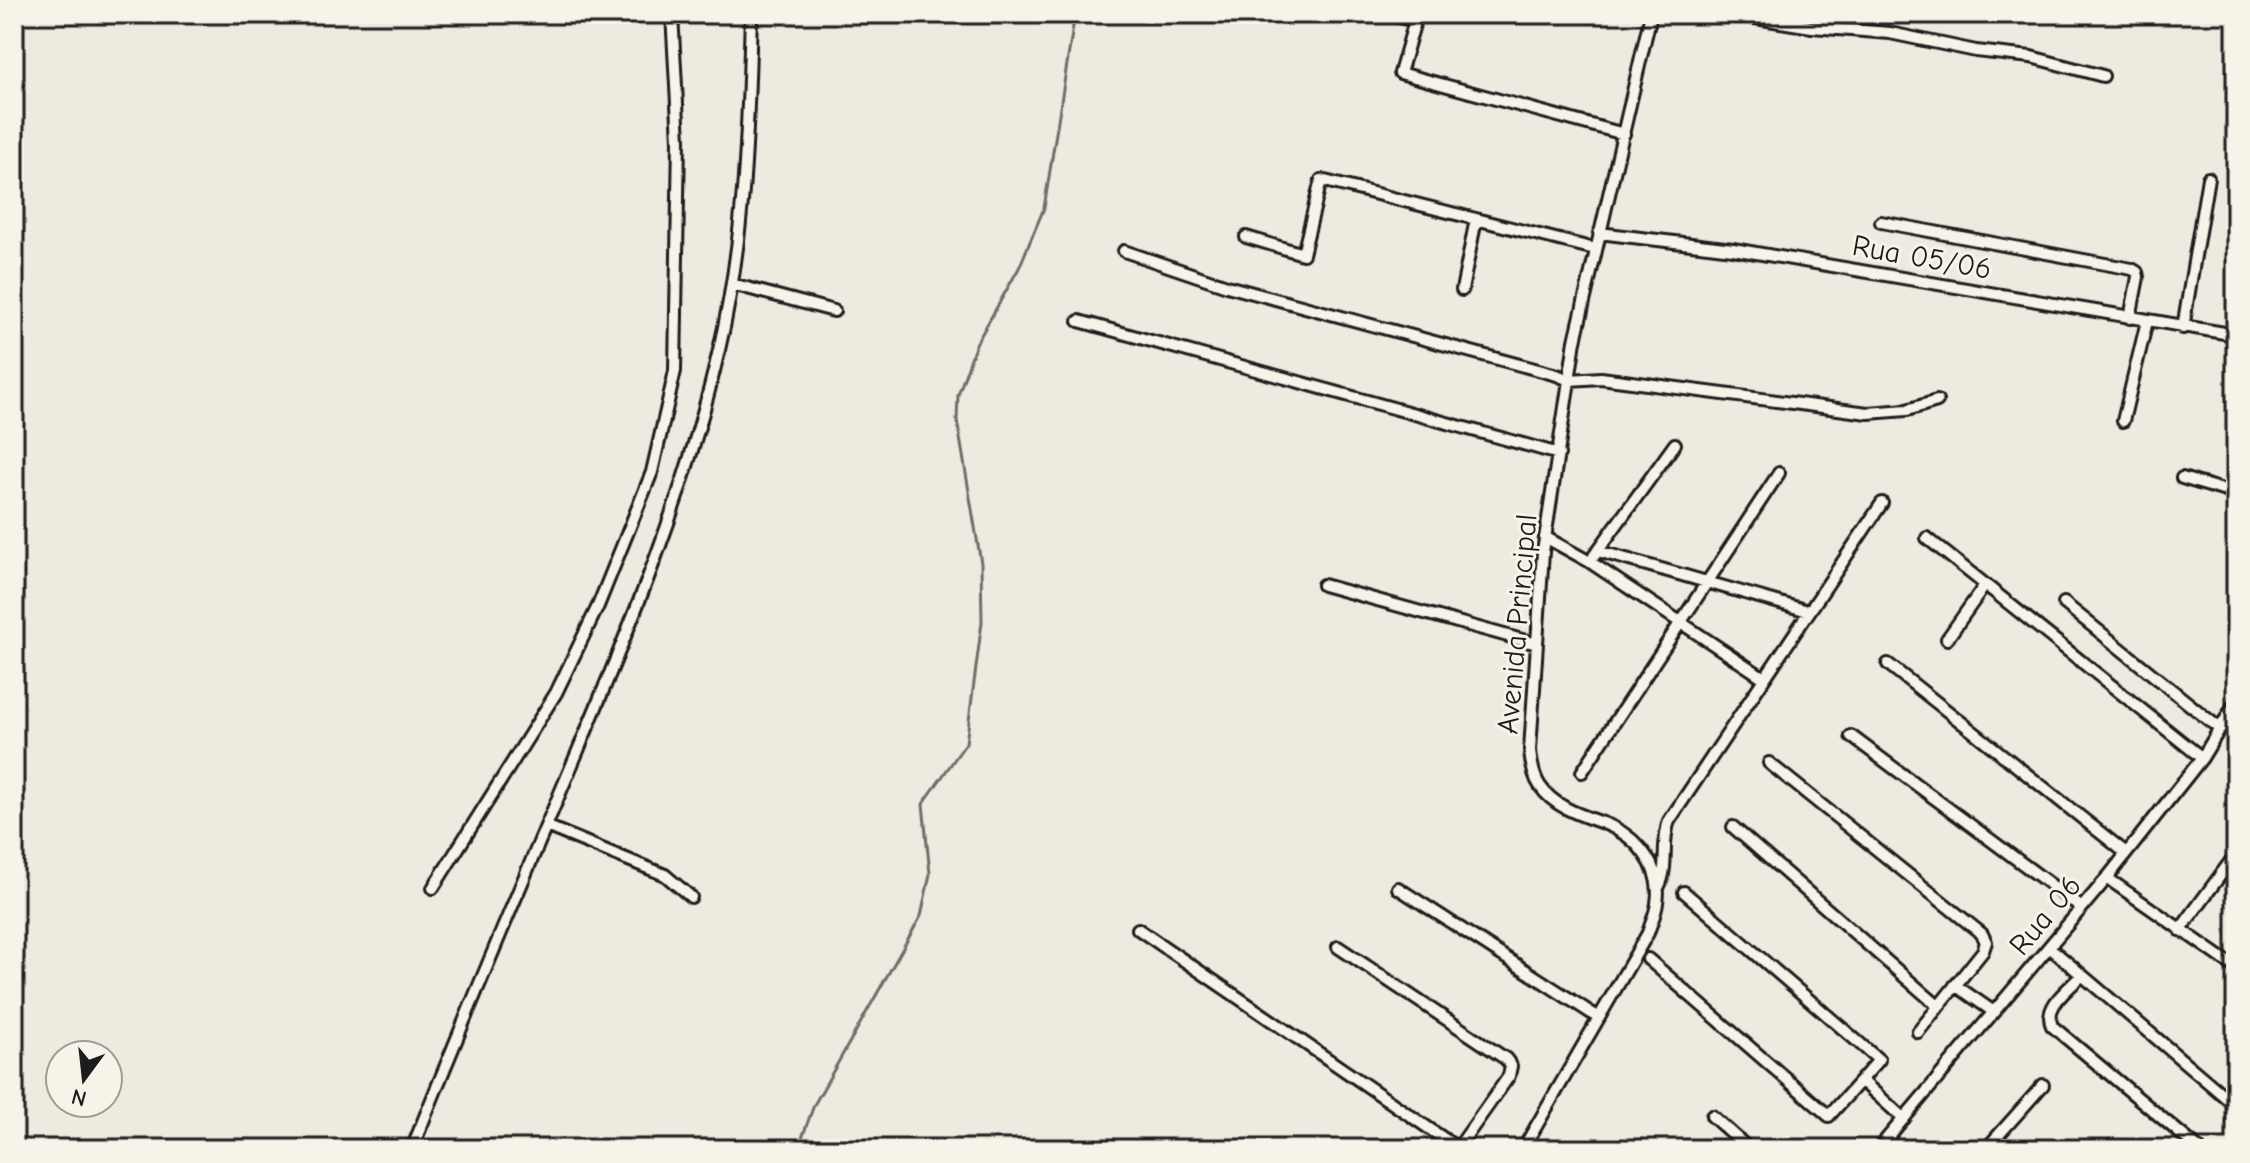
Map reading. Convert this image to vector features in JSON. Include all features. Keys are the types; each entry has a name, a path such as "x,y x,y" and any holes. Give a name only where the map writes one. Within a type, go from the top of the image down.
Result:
{"street":[{"path":"433,888 556,693 598,606 652,472 675,371 679,140 672,14"},
{"path":"412,1149 647,587 693,448 719,351 732,284 748,142 751,14"},
{"path":"1387,14 1415,21 1400,73 1624,134"},
{"name":"Avenida Principal","path":"1651,14 1595,249 1569,380 1545,537 1530,750 1531,764 1539,785 1565,808 1605,824 1634,842 1656,873 1658,888"},
{"path":"1730,14 1812,27 1890,33 1976,51 2031,57 2103,76"},
{"path":"2183,328 2208,178"},
{"path":"1246,237 1303,254 1321,180 1595,249"},
{"path":"1462,290 1476,219"},
{"path":"1881,222 2132,269 2138,277 2130,318"},
{"name":"Rua 05/06","path":"1599,233 1733,249 2236,335"},
{"path":"1124,251 1227,286 1569,380 1601,378 1868,413 1907,410 1937,401"},
{"path":"732,284 834,311"},
{"path":"1079,321 1559,454"},
{"path":"2123,421 2147,321"},
{"path":"1590,562 1675,444"},
{"path":"1582,772 1779,473"},
{"path":"2182,478 2236,494"},
{"path":"1523,1149 1648,933 1663,877 1669,821 1882,503"},
{"path":"1545,537 1590,562 1764,678"},
{"path":"1927,538 2202,758"},
{"path":"1598,551 1808,611"},
{"path":"1323,585 1537,644"},
{"path":"1947,639 1985,585"},
{"path":"2064,603 2220,729"},
{"path":"1888,664 2126,853"},
{"name":"Rua 06","path":"1878,1149 2107,878 2202,758 2236,702"},
{"path":"1851,736 2082,908"},
{"path":"1769,763 1982,934 1986,942 1983,951 1918,1032"},
{"path":"546,826 665,875 691,897"},
{"path":"1733,827 1938,1006"},
{"path":"2180,930 2236,854"},
{"path":"2107,878 2236,968"},
{"path":"1398,888 1599,1018"},
{"path":"1648,959 1829,1116 1879,1060 1684,892"},
{"path":"1138,929 1459,1149 1509,1076 1511,1066 1506,1059 1338,947"},
{"path":"2049,947 2236,1106"},
{"path":"2082,975 2049,1010 2052,1026 2199,1149"},
{"path":"1955,985 1994,1012"},
{"path":"1861,1080 1904,1119"},
{"path":"1986,1149 2043,1085"},
{"path":"1712,1116 1749,1149"}],"waterway":[{"path":"798,1149 814,1105 921,916 930,874 923,804 966,743 982,622 981,563 957,420 958,395 976,344 1019,268 1044,208 1075,14"}]}
